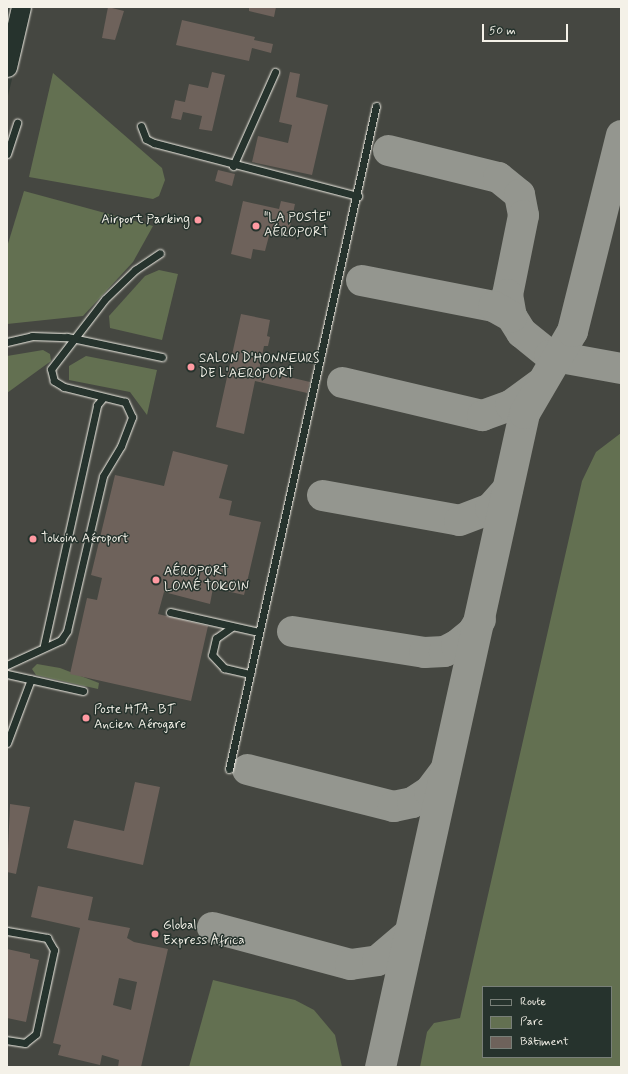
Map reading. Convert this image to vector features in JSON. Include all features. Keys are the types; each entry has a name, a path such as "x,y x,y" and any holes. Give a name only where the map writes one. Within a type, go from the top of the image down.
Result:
{"main road":[{"path":"7,67 21,7"}],"lane":[{"path":"234,166 275,72"},
{"path":"229,769 358,196 376,106"},
{"path":"7,154 17,123"},
{"path":"141,126 146,139 154,143 234,166 358,196"},
{"path":"102,399 54,381 51,368 105,299 135,270 160,253"},
{"path":"7,342 32,336 76,338 162,357"},
{"path":"7,665 44,646 60,640 67,631 103,476 121,446 132,417 125,402 109,396 102,399 97,404 44,646"},
{"path":"170,612 259,632"},
{"path":"232,627 216,638 212,654 224,668 250,674"},
{"path":"7,674 83,691"},
{"path":"7,743 31,679"},
{"path":"7,931 46,938 54,950 36,1034 25,1043 7,1040"}],"shaded area":[{"path":"29,7 621,7 621,1067 7,1067 7,100"}],"green space":[{"path":"53,73 162,168 165,180 159,196 153,199 29,177"},
{"path":"24,191 153,226 133,262 83,316 7,324 7,247"},
{"path":"159,270 178,274 162,340 110,328 109,316 145,276"},
{"path":"43,350 50,354 51,361 7,393 7,356"},
{"path":"86,356 157,370 147,415 130,392 69,380 69,366"},
{"path":"621,433 621,1067 420,1067 427,1032 434,1023 460,1018 582,481 596,452"},
{"path":"37,664 60,668 99,683 98,689 36,675 32,669"},
{"path":"213,980 295,1000 314,1010 335,1035 342,1067 189,1067"}],"building":[{"path":"108,7 124,11 115,40 102,38"},
{"path":"249,7 276,7 274,17 249,11"},
{"path":"182,20 255,37 254,40 273,44 271,53 252,48 249,61 176,45"},
{"path":"212,72 225,75 212,131 199,129 202,116 183,112 181,120 171,118 175,100 185,102 189,84 208,88"},
{"path":"290,72 300,74 296,97 328,105 312,175 252,162 258,136 288,143 292,125 279,122"},
{"path":"218,170 235,174 232,186 215,181"},
{"path":"243,201 279,209 281,201 295,204 288,236 270,232 265,251 253,249 251,259 231,254"},
{"path":"241,314 270,320 267,336 270,337 268,346 264,346 259,370 310,382 307,393 255,381 244,434 216,427"},
{"path":"173,451 228,465 219,498 232,501 229,515 261,522 244,595 213,588 210,604 164,592 158,614 208,626 191,701 70,674 87,598 97,600 102,578 91,575 115,475 164,486"},
{"path":"135,782 160,787 143,865 67,848 74,820 124,831"},
{"path":"10,804 30,807 16,874 7,872"},
{"path":"38,886 93,897 88,920 130,928 127,938 134,942 168,949 141,1067 118,1067 119,1060 102,1055 100,1065 58,1055 61,1045 53,1043 80,928 31,917","holes":["119,978 137,982 131,1010 113,1005"]},
{"path":"7,949 30,954 30,958 39,960 26,1022 7,1018"}],"taxiway":[{"path":"380,1067 524,413 572,331 621,135"},
{"path":"388,150 498,177 519,194 523,215 507,294 511,316 521,332 549,355 621,368"},
{"path":"361,280 493,306 511,316"},
{"path":"342,382 482,415 510,405 539,384"},
{"path":"322,495 459,520 490,508 507,489"},
{"path":"292,631 424,652 444,651 456,645 472,632 480,619"},
{"path":"247,769 393,806 412,802 429,791 445,770"},
{"path":"212,927 350,964 377,960 409,933"}],"place":[{"name":"Airport Parking","path":"198,220"},
{"name":"\"LA POSTE\" AÉROPORT","path":"256,226"},
{"name":"SALON D'HONNEURS DE L'AEROPORT","path":"191,367"},
{"name":"Tokoin Aéroport","path":"33,539"},
{"name":"AÉROPORT LOMÉ TOKOIN","path":"156,580"},
{"name":"Poste HTA- BT Ancien Aérogare","path":"86,718"},
{"name":"Global Express Africa","path":"155,934"}]}
